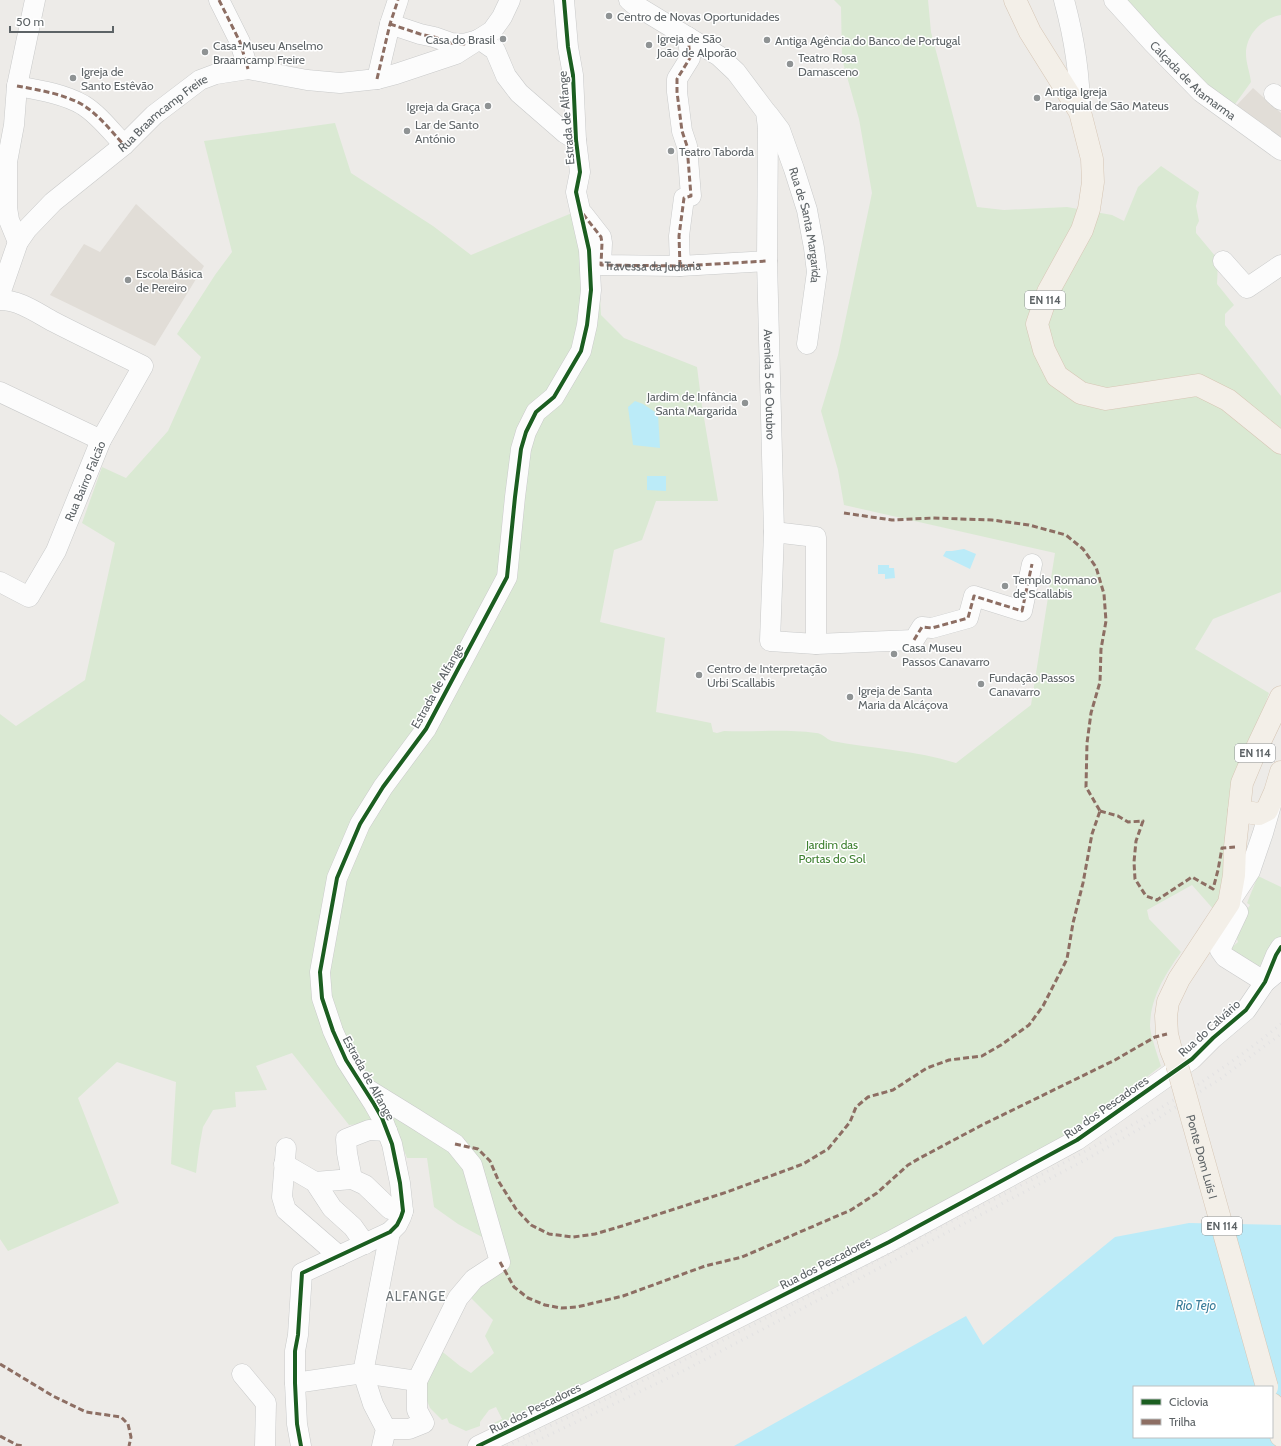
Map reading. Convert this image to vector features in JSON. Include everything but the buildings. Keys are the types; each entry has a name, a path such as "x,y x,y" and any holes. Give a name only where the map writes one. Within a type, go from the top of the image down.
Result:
{"main road":[{"name":"EN 114","path":"1015,0 1030,32 1080,112 1092,159 1093,182 1089,209 1082,230 1048,292 1037,324 1044,350 1057,376 1081,393 1106,399 1198,385 1228,400 1281,442"},
{"name":"EN 114","path":"1172,1071 1170,1046 1167,1034 1166,1016 1168,1002 1179,979 1229,903 1234,875 1235,847 1242,783 1281,697"},
{"path":"1239,811 1259,814 1268,810 1271,805 1280,775"},
{"name":"Ponte Dom Luís I","path":"1172,1071 1267,1386"},
{"path":"1273,1408 1281,1436"}],"street":[{"path":"18,242 5,218 7,208 7,162 14,125 11,90 34,0"},
{"path":"219,0 240,42 248,69"},
{"name":"Rua Braamcamp Freire","path":"0,294 18,242 26,229 53,202 124,144 154,115 200,80 216,74 248,69 324,82 340,83 378,79 456,54 492,32 502,17 510,0"},
{"name":"Estrada de Alfange","path":"403,1211 400,1183 392,1144 374,1104 340,1049 322,998 320,972 337,878 360,824 383,787 426,730 506,577 515,497 526,432 536,412 554,397 581,351 587,325 590,290 589,250 576,192 580,172 576,140 573,75 568,47 564,0"},
{"name":"Rua de Santa Margarida","path":"630,0 635,5 719,56 736,72 767,120 774,121 780,130 801,191 810,223 817,272 807,344"},
{"path":"1064,0 1074,41 1080,88 1080,112"},
{"name":"Calçada de Atamarma","path":"1114,0 1153,43 1201,92 1281,150"},
{"path":"378,79 390,24 393,1"},
{"path":"390,24 420,34 434,36 451,43 464,44 479,39 495,50 506,76 519,93 565,134 576,140"},
{"path":"680,266 678,236 684,198 691,196 687,146 682,131 678,106 677,79 690,58 688,37"},
{"path":"11,90 36,89 69,98 84,106 102,121 124,144"},
{"name":"Avenida 5 de Outubro","path":"767,120 767,261 774,532 770,641 816,644"},
{"name":"Travessa da Judiaria","path":"580,211 601,237 601,265 680,266 767,261"},
{"path":"1223,261 1241,291 1281,265"},
{"name":"Rua Bairro Falcão","path":"0,300 10,300 26,306 53,322 143,366 101,440 56,551 29,597 0,582"},
{"path":"0,392 101,440"},
{"path":"774,532 816,537 816,644 914,640 922,626 932,628 968,618 974,596 1022,611 1032,564"},
{"path":"1271,805 1250,870 1229,903 1238,912 1220,950 1225,957 1265,982 1281,968"},
{"name":"Rua do Calvário","path":"1172,1071 1192,1060 1213,1038 1246,1010 1265,982 1276,955 1281,947"},
{"name":"Rua dos Pescadores","path":"478,1446 586,1394 889,1242 1030,1167 1077,1140 1172,1071"},
{"path":"362,1086 455,1144 472,1165 500,1262 474,1278 458,1298 417,1381 417,1410 424,1423 384,1437 363,1374 390,1232"},
{"path":"352,1179 346,1139 368,1130 387,1131"},
{"path":"339,1256 286,1210 282,1197 285,1156 315,1182 332,1208 353,1227 366,1244"},
{"path":"301,1446 297,1424 295,1351 298,1335 302,1273 390,1232 397,1225 403,1211 390,1209 365,1185 352,1179 315,1182"},
{"path":"242,1374 266,1403 265,1446"},
{"path":"295,1383 363,1374 417,1381"}],"shaded area":[{"path":"1253,88 1281,113 1281,143 1235,107"},
{"name":"Escola Básica de Pereiro","path":"136,204 204,266 155,346 50,295 84,244 100,252"}],"green space":[{"name":"Jardim das Portas do Sol","path":"834,0 928,0 931,32 977,207 1004,210 1067,207 1112,215 1124,221 1138,187 1161,166 1199,192 1196,206 1199,221 1196,227 1196,233 1216,257 1218,263 1217,284 1234,305 1225,314 1225,325 1281,396 1281,592 1213,619 1195,649 1269,693 1250,747 1228,888 1215,911 1192,885 1147,910 1149,919 1181,952 1160,986 1151,1014 1151,1034 1161,1066 1042,1157 493,1436 488,1426 502,1419 496,1407 489,1410 480,1422 480,1426 466,1431 449,1423 447,1418 442,1420 430,1408 422,1389 439,1349 471,1373 494,1353 485,1336 493,1320 468,1295 499,1271 495,1244 458,1224 434,1207 427,1158 407,1158 398,1136 370,1123 349,1125 292,1053 256,1066 267,1090 235,1092 236,1107 213,1110 203,1127 196,1173 171,1164 176,1082 117,1062 78,1098 119,1203 8,1251 0,1239 0,714 16,726 85,680 115,543 82,523 102,467 126,478 168,431 201,357 177,334 215,275 232,252 204,141 335,123 351,173 433,226 471,255 572,213 599,277 601,315 624,338 697,367 718,501 656,501 642,540 614,550 600,622 665,638 656,712 711,723 713,732 717,733 724,731 781,731 818,733 832,741 910,752 956,763 1031,705 1055,553 844,505 838,470 821,411 838,355 872,193 859,119 842,59 841,7"},
{"path":"1126,0 1281,0 1281,15 1262,23 1252,34 1246,54 1251,82 1233,107 1188,68"},
{"path":"1258,876 1281,887 1281,942 1278,948 1254,971 1230,949 1238,942 1234,930 1250,905 1247,903"}],"water":[{"path":"635,401 643,404 658,414 660,448 633,445 628,407"},
{"path":"647,476 666,476 666,491 647,490"},
{"path":"964,549 976,554 970,569 943,556 946,551"},
{"path":"878,565 889,565 889,568 894,568 895,578 885,579 885,574 878,574"},
{"name":"Rio Tejo","path":"1189,1223 1281,1225 1281,1446 734,1446 966,1316 983,1345 1115,1237"}],"railway":[{"path":"507,1446 561,1421 722,1341 1069,1160 1113,1136 1200,1083 1241,1055 1281,1024"},
{"path":"526,1446 685,1370 1087,1159 1160,1117 1220,1079 1281,1034"}],"marked path":[{"path":"219,0 240,42 248,69"},
{"path":"377,79 390,24 398,0"},
{"path":"390,24 451,43 464,44 479,39"},
{"path":"680,266 679,236 684,198 691,196 687,146 682,131 677,92 677,79 690,58 688,37"},
{"path":"17,86 60,95 76,101 100,118 124,145"},
{"path":"583,214 601,237 601,265 680,266 767,261"},
{"path":"844,513 892,520 933,518 992,520 1029,525 1066,535 1083,549 1096,567 1104,594 1106,621 1101,649 1100,682 1091,713 1087,743 1086,787 1100,811"},
{"path":"914,640 922,627 932,628 968,618 974,596 1022,611 1032,564"},
{"path":"1100,811 1118,816 1128,822 1143,821 1136,841 1134,862 1135,879 1146,896 1157,900 1192,877 1213,889 1222,848 1235,847"},
{"path":"455,1144 478,1149 490,1161 499,1182 516,1209 531,1225 549,1234 573,1237 595,1234 622,1226 727,1192 803,1164 828,1149 850,1122 856,1107 868,1097 893,1090 927,1068 949,1060 982,1056 1001,1045 1029,1025 1043,1006 1067,959 1092,834 1100,811"},
{"path":"500,1262 514,1287 528,1298 545,1305 561,1308 577,1307 623,1296 705,1266 742,1257 851,1210 877,1193 908,1165 920,1158 982,1125 1115,1060 1155,1037 1167,1034"},
{"path":"0,1364 53,1396 86,1412 121,1417 128,1424 131,1437 129,1446"},
{"path":"0,1436 17,1445 23,1446"}],"cycle path":[{"path":"301,1446 297,1424 295,1351 298,1335 302,1273 390,1232 397,1225 403,1211 400,1183 392,1144 382,1118 346,1060 333,1031 322,998 320,972 337,878 360,824 383,787 426,729 507,577 521,449 526,432 536,412 554,397 581,351 587,325 591,290 589,250 576,192 580,172 576,140 573,75 568,47 564,0"},
{"path":"478,1446 586,1394 889,1242 1077,1140 1192,1059 1213,1038 1246,1010 1265,982 1276,955 1281,947"}],"place":[{"name":"Centro de Novas Oportunidades","path":"609,16"},
{"name":"Casa do Brasil","path":"503,39"},
{"name":"Antiga Agência do Banco de Portugal","path":"767,40"},
{"name":"Igreja de São João de Alporão","path":"649,45"},
{"name":"Casa-Museu Anselmo Braamcamp Freire","path":"205,52"},
{"name":"Teatro Rosa Damasceno","path":"790,64"},
{"name":"Igreja de Santo Estêvão","path":"73,78"},
{"name":"Antiga Igreja Paroquial de São Mateus","path":"1037,98"},
{"name":"Igreja da Graça","path":"488,106"},
{"name":"Lar de Santo António","path":"407,131"},
{"name":"Teatro Taborda","path":"671,151"},
{"name":"Escola Básica de Pereiro","path":"128,280"},
{"name":"Jardim de Infância Santa Margarida","path":"745,403"},
{"name":"Templo Romano de Scallabis","path":"1005,586"},
{"name":"Casa Museu Passos Canavarro","path":"894,654"},
{"name":"Centro de Interpretação Urbi Scallabis","path":"699,675"},
{"name":"Fundação Passos Canavarro","path":"981,684"},
{"name":"Igreja de Santa Maria da Alcáçova","path":"850,697"}],"district":[{"name":"ALFANGE","path":"416,1296"}]}
